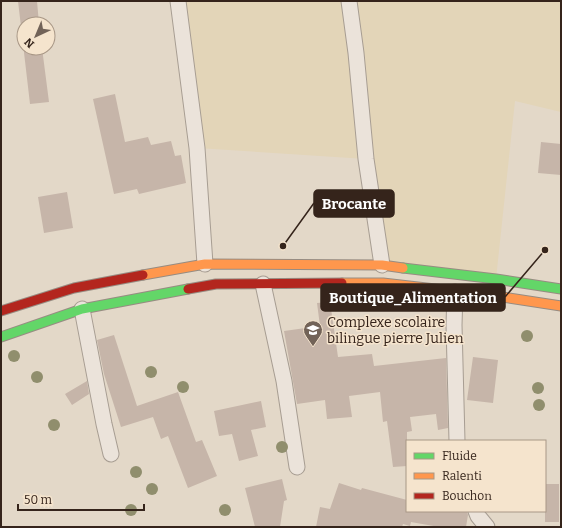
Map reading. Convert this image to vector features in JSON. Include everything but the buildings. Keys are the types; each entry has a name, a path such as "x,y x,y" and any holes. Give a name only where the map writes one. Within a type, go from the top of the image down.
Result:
{"main road":[{"path":"1,311 74,288 205,264 382,265 496,279 561,289"},
{"path":"1,337 82,309 216,284 384,283 496,296 561,306"}],"street":[{"path":"178,1 197,148 205,264"},
{"path":"349,1 357,61 366,159 382,265"},
{"path":"263,284 284,381 297,467"},
{"path":"455,292 454,325 457,440"},
{"path":"82,309 104,424 112,454"},
{"path":"476,512 487,527"}],"shaded area":[{"path":"178,1 561,1 561,112 515,101 496,279 382,265 366,159 197,148"}],"traffic: fast":[{"path":"403,268 496,279 561,289"},
{"path":"1,337 82,309 188,289"}],"traffic: slow":[{"path":"143,275 205,264 382,265 403,268"},
{"path":"342,283 383,283 496,296 561,306"}],"traffic: jam":[{"path":"1,311 74,288 143,275"},
{"path":"188,289 216,284 342,283"}],"place":[{"name":"Brocante","path":"283,246"},
{"name":"Boutique_Alimentation","path":"545,250"},
{"name":"Complexe scolaire bilingue pierre Julien","path":"313,347"}]}
